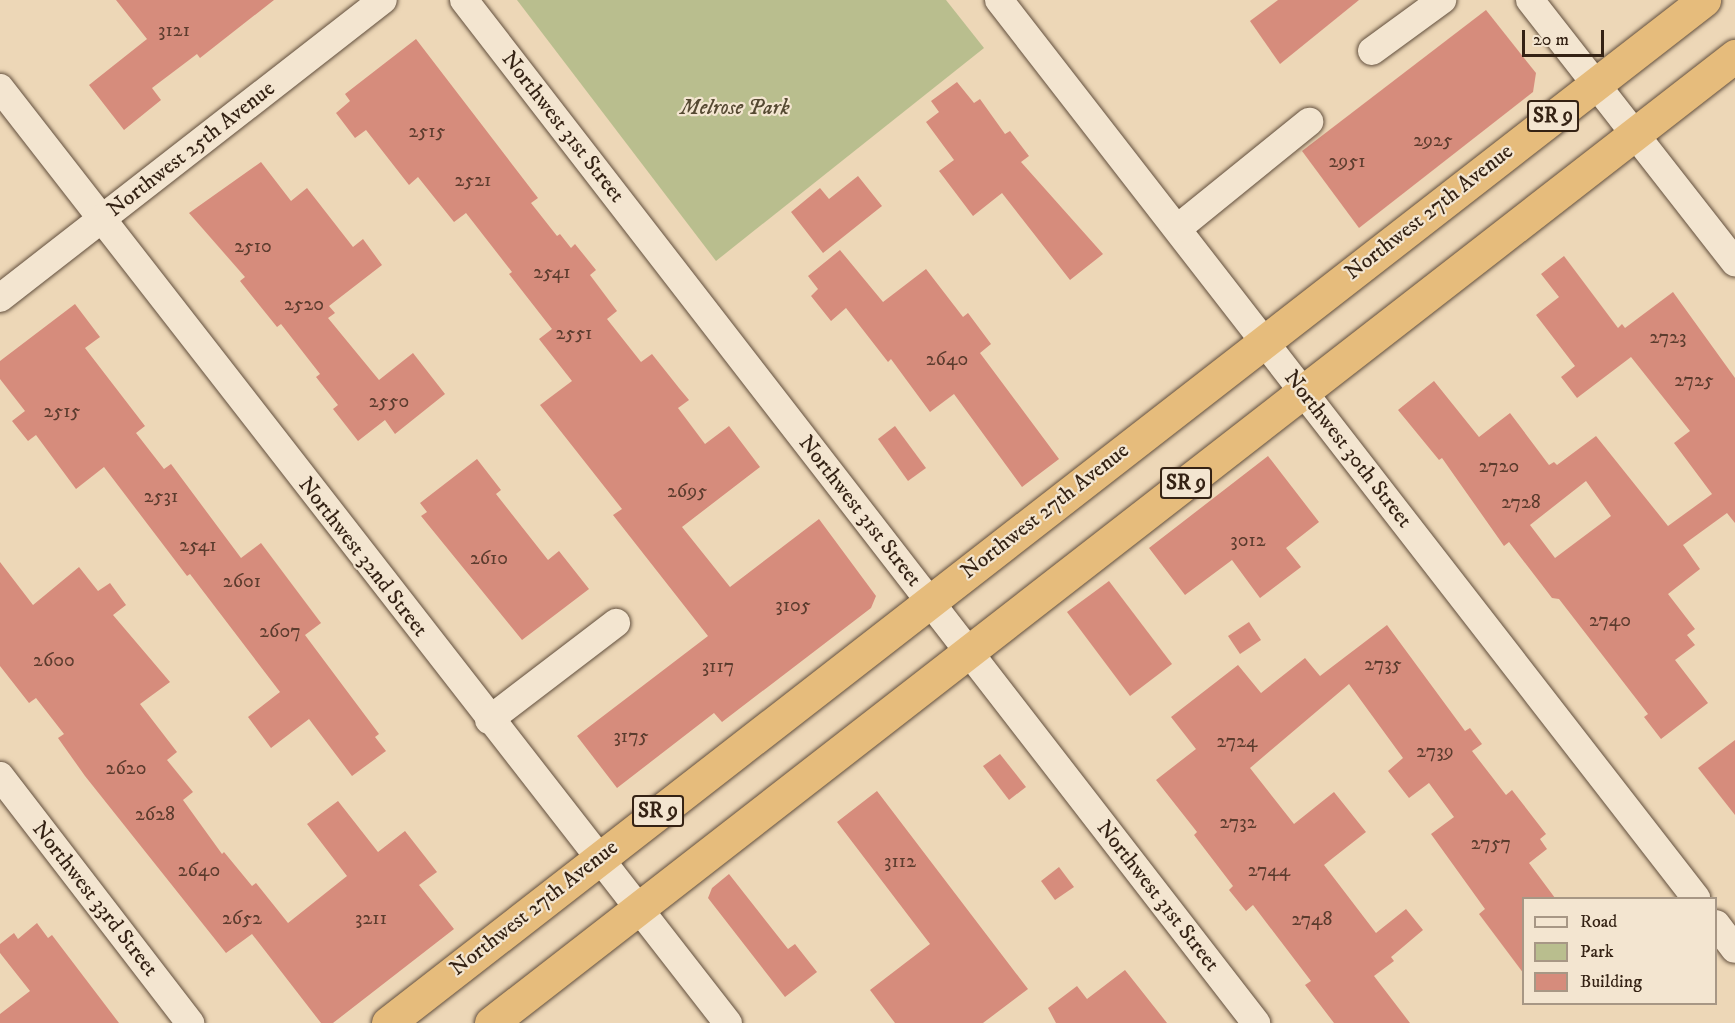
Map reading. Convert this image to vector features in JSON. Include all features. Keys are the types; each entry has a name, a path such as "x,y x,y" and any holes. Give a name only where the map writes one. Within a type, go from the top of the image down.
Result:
{"highway":[{"name":"Northwest 27th Avenue","path":"388,1023 1704,0"},
{"name":"SR 9","path":"491,1023 1735,56"}],"street":[{"name":"Northwest 25th Avenue","path":"0,298 383,0"},
{"name":"Northwest 31st Street","path":"464,0 1256,1023"},
{"name":"Northwest 30th Street","path":"999,0 1695,897"},
{"path":"1372,51 1442,0"},
{"path":"1530,0 1735,262"},
{"name":"Northwest 32nd Street","path":"0,88 489,720 728,1023"},
{"path":"1178,228 1309,122"},
{"path":"489,720 616,623"},
{"name":"Northwest 33rd Street","path":"0,776 190,1023"},
{"path":"1717,925 1735,949"}],"green space":[{"name":"Melrose Park","path":"517,0 946,0 984,48 716,261"}],"building":[{"path":"116,0 274,0 200,58 197,54 152,88 161,100 124,130 89,85 147,39"},
{"path":"1278,0 1359,0 1280,64 1250,21"},
{"path":"1486,10 1536,73 1533,92 1359,228 1302,151"},
{"path":"416,39 538,198 531,203 557,236 560,234 571,248 575,244 596,270 590,275 617,311 607,319 641,362 652,354 689,400 678,408 705,444 729,426 760,467 682,527 730,587 819,519 876,596 871,608 722,722 714,713 617,788 577,736 708,636 613,515 622,509 540,405 572,381 539,339 552,329 509,274 512,272 466,213 454,222 418,177 409,185 366,130 355,138 336,113 350,101 345,94"},
{"path":"957,82 974,103 980,99 1005,134 1010,131 1029,156 1021,162 1103,254 1070,280 1002,193 973,216 939,171 954,160 926,122 939,112 931,101"},
{"path":"261,162 291,201 307,188 353,247 363,239 382,265 329,306 335,313 328,318 379,380 413,353 445,394 395,434 385,420 358,441 333,409 338,405 316,377 320,374 281,324 277,327 240,281 245,277 189,213"},
{"path":"858,176 882,206 823,253 791,212 820,188 829,199"},
{"path":"840,250 883,302 926,269 963,317 968,313 991,344 980,353 1059,459 1022,487 954,394 930,412 891,359 888,362 846,308 831,321 811,296 818,289 808,276"},
{"path":"1564,256 1618,328 1622,324 1625,328 1673,292 1735,378 1735,523 1727,513 1683,545 1700,569 1668,594 1695,629 1687,635 1695,645 1675,660 1708,703 1661,739 1644,717 1648,714 1559,599 1552,598 1509,542 1504,546 1442,458 1439,460 1398,410 1434,381 1479,437 1510,413 1549,465 1554,462 1557,465 1596,436 1668,526 1712,494 1674,443 1690,431 1631,357 1577,398 1561,377 1575,366 1536,315 1559,297 1541,274","holes":["1586,481 1611,516 1555,558 1530,525"]},
{"path":"75,304 100,337 85,348 145,426 136,433 164,469 171,464 241,558 261,543 321,623 305,635 379,734 375,737 386,751 352,776 309,719 271,748 248,717 280,692 190,574 187,576 104,467 76,489 36,435 28,441 12,421 25,411 0,379 0,361"},
{"path":"895,426 926,468 908,481 878,439"},
{"path":"1268,456 1319,522 1286,548 1301,567 1260,598 1232,560 1185,595 1149,548"},
{"path":"477,459 501,490 496,494 548,560 559,551 589,589 522,640 421,516 427,512 420,503"},
{"path":"0,562 33,605 79,567 98,591 110,583 126,605 113,615 170,682 140,704 177,752 167,760 193,792 183,800 222,854 224,852 252,886 256,883 288,923 347,876 307,824 338,801 378,852 405,831 437,872 419,885 454,929 333,1023 321,1023 252,934 226,953 85,776 58,738 64,734 36,698 29,703 0,666"},
{"path":"1109,581 1172,664 1130,696 1067,612"},
{"path":"1249,622 1261,640 1240,654 1228,636"},
{"path":"1387,625 1465,731 1470,728 1482,744 1472,751 1506,795 1512,790 1546,834 1540,839 1547,849 1529,863 1554,897 1522,897 1522,971 1479,914 1485,909 1431,834 1454,817 1429,783 1409,798 1388,771 1403,758 1349,684 1250,768 1294,824 1334,792 1366,832 1324,865 1376,933 1406,909 1423,930 1391,957 1394,961 1374,976 1410,1023 1334,1023 1305,985 1311,981 1253,905 1246,911 1229,890 1233,886 1194,835 1197,832 1156,780 1196,749 1171,717 1238,665 1261,693 1305,658 1320,676"},
{"path":"1735,740 1735,815 1698,768"},
{"path":"1000,754 1026,787 1009,800 983,766"},
{"path":"877,791 1028,989 983,1023 895,1023 870,990 930,944 837,822"},
{"path":"1059,867 1074,887 1055,900 1041,881"},
{"path":"729,874 788,949 795,944 817,972 785,997 708,898 712,888"},
{"path":"37,923 48,938 52,935 119,1023 0,1023 0,1014 30,991 0,953 0,944 14,933 18,939"},
{"path":"1125,970 1167,1023 1056,1023 1048,1008 1077,986 1087,999"}]}
